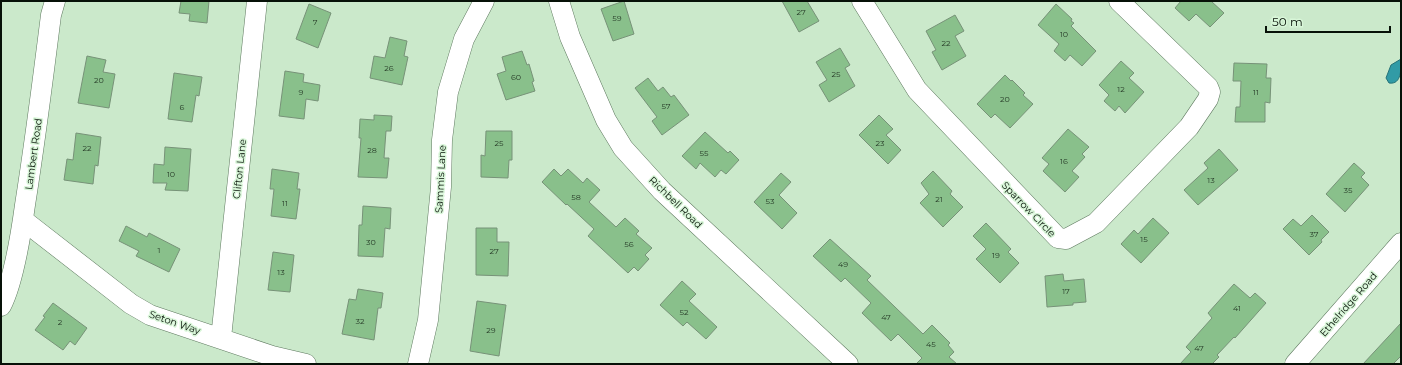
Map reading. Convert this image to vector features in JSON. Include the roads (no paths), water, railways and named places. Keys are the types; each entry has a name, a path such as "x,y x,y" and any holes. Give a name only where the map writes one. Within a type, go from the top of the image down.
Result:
{"street":[{"name":"Lambert Road","path":"1,306 12,273 23,220 51,15 55,1"},
{"name":"Clifton Lane","path":"221,338 257,1"},
{"name":"Sammis Lane","path":"418,364 428,320 441,187 442,140 448,92 464,39 484,1"},
{"name":"Richbell Road","path":"559,1 570,36 606,120 623,148 662,191 848,364"},
{"name":"Sparrow Circle","path":"862,1 917,90 1058,238 1066,239 1096,222 1189,127 1208,99 1210,92 1208,87 1119,1"},
{"name":"Seton Way","path":"23,220 131,304 150,315 272,356 306,364"},
{"name":"Ethelridge Road","path":"1295,364 1401,244"}],"water":[{"path":"1401,59 1399,79 1393,83 1389,83 1386,78 1391,65"}]}
